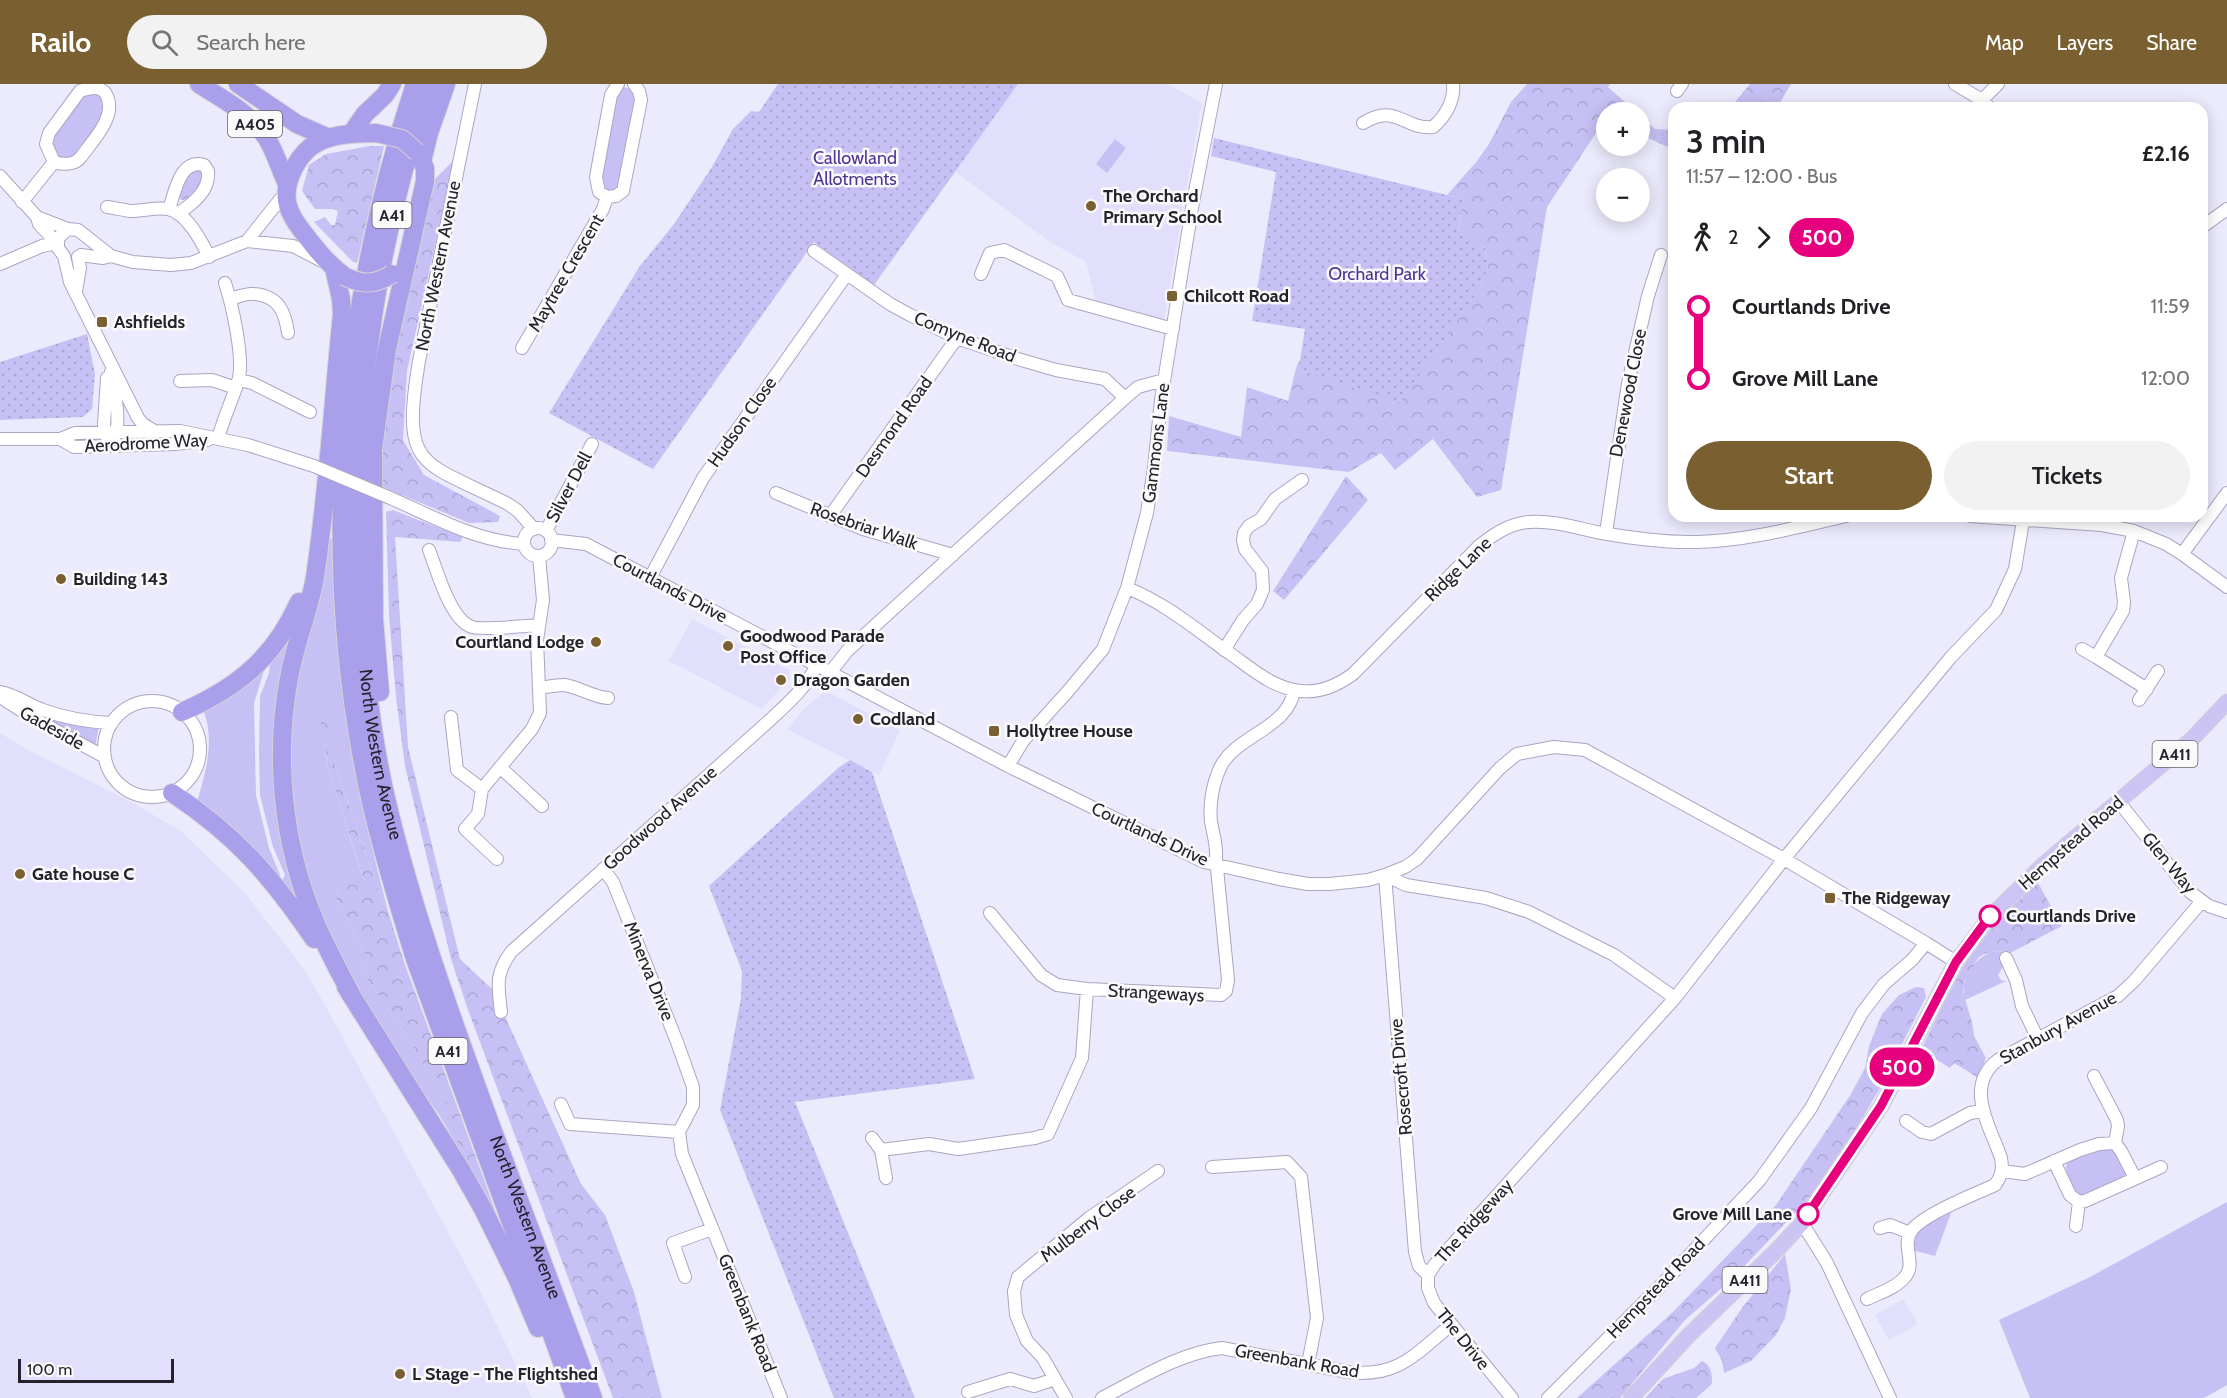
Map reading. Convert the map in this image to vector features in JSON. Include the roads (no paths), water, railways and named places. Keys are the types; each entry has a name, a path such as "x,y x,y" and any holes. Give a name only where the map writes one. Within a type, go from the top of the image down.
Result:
{"highway":[{"name":"A405","path":"199,84 258,126 271,146 287,188"},
{"name":"A405","path":"238,84 297,124 329,138"},
{"path":"351,134 365,114 392,84"},
{"name":"North Western Avenue","path":"415,84 390,161 371,241 347,402 342,510 343,574 353,694 371,801 402,918 575,1398"},
{"name":"North Western Avenue","path":"430,84 401,178 382,260 365,373 360,430 356,543 362,638 370,706 385,795 413,902 444,996 593,1398"},
{"path":"420,157 446,84"},
{"path":"408,256 392,274 369,283 356,282 335,269 293,220 287,207 287,188 292,171 305,152 315,144 329,138 376,133 402,139 420,157 425,168 425,181 387,349 373,449 374,619 380,693 392,768 444,996"},
{"path":"335,269 342,314 320,537 314,579 296,647 283,715 283,792 291,841 305,895 329,953 352,996"},
{"path":"182,712 214,697 241,680 269,652 284,631 300,599 320,537"},
{"path":"172,793 208,818 258,864 276,886 352,996 483,1209 517,1278 565,1398"}],"main road":[{"name":"Hempstead Road","path":"1631,1398 1688,1336 1802,1223 1881,1106 1956,962 1990,917 2016,889 2191,740 2227,702"}],"street":[{"name":"North Western Avenue","path":"475,84 418,361 412,407 412,428 417,448 433,467 508,504 544,533"},
{"name":"Maytree Crescent","path":"618,84 610,95 596,177 599,192 607,197 620,194 625,186 641,100 634,84"},
{"name":"Gammons Lane","path":"1008,766 1023,741 1070,690 1103,649 1127,588 1148,513 1164,380 1193,202 1216,84"},
{"path":"1363,123 1377,116 1388,115 1421,126 1433,127 1452,99 1453,84"},
{"path":"1955,84 1980,102"},
{"path":"1988,102 1998,84"},
{"path":"104,87 110,105 109,115 81,158 66,164 54,162 46,144 50,133 80,91 104,87"},
{"path":"22,202 54,162"},
{"path":"0,176 37,217 39,224 57,243 64,255 71,258 111,256"},
{"path":"247,241 287,188"},
{"name":"Maytree Crescent","path":"522,348 603,210 607,197"},
{"path":"107,207 130,211 174,211 200,238 208,257"},
{"path":"2208,223 2227,210"},
{"path":"37,217 68,229 78,230 111,256 151,264 191,263 247,241 293,246 335,269"},
{"path":"57,243 60,234 68,229"},
{"path":"76,291 80,256 87,247 85,237"},
{"path":"0,264 42,246 57,243"},
{"path":"981,274 990,253 1004,250 1057,276 1068,300 1173,329"},
{"name":"Comyne Road","path":"814,251 890,304 957,338 1017,360 1105,379 1125,398"},
{"path":"64,255 70,282 138,418 156,432"},
{"name":"Denewood Close","path":"1606,533 1628,383 1648,296 1661,255"},
{"name":"Hudson Close","path":"650,578 703,478 848,274"},
{"path":"225,283 230,299 240,368 237,384 218,440 248,445 314,466 475,535 494,541 524,544"},
{"path":"230,299 253,293 279,305 286,315 288,333"},
{"name":"Desmond Road","path":"830,516 957,338"},
{"path":"109,362 105,401 111,433 110,445"},
{"path":"180,381 212,380 237,384 252,383 310,412"},
{"path":"830,673 841,657 1125,398 1138,387 1164,380"},
{"name":"Aerodrome Way","path":"0,439 60,439 75,433 180,431 218,440"},
{"name":"Aerodrome Way","path":"60,439 74,447 175,444 218,440"},
{"name":"Silver Dell","path":"544,533 592,444"},
{"path":"1224,650 1243,620 1257,604 1263,590 1262,571 1245,549 1244,533 1249,526 1261,519 1275,499 1302,480"},
{"name":"Rosebriar Walk","path":"777,493 863,529 953,555"},
{"path":"2208,519 2227,493"},
{"name":"Ridge Lane","path":"1127,588 1155,601 1271,681 1303,692 1327,688 1353,674 1479,546 1499,531 1520,524 1539,522 1662,542 1697,542 1738,538 1809,522"},
{"name":"The Ridgeway","path":"1428,1275 1435,1264 1675,998 1784,859 1951,657 1996,610 2015,568 2023,522"},
{"path":"2043,522 2102,525 2134,531 2166,544 2227,587"},
{"path":"2182,554 2206,522"},
{"path":"2096,657 2123,611 2121,578 2134,531"},
{"path":"527,533 544,533 547,552 539,556 528,551 524,544 527,533"},
{"name":"Courtlands Drive","path":"544,533 586,544 1008,766 1189,856 1308,884 1347,883 1385,875 1417,859 1509,759 1517,754 1554,747 1585,750 1784,859 1956,962"},
{"path":"429,550 448,599 458,616 472,627 539,625"},
{"path":"497,859 465,829 478,814 482,789 532,729 540,713 537,640 543,600 539,556"},
{"path":"2082,649 2147,689"},
{"name":"Goodwood Avenue","path":"501,1011 498,988 501,967 511,952 801,691 811,679 816,666"},
{"path":"2139,700 2158,671"},
{"path":"539,688 564,685 591,693 597,698 608,698"},
{"path":"1216,864 1217,845 1211,812 1214,787 1221,767 1228,755 1282,714 1289,706 1294,690"},
{"name":"Gadeside","path":"0,692 8,693 43,710 82,721 112,723"},
{"name":"Gadeside","path":"0,697 38,721 105,757"},
{"path":"149,701 166,703 182,712 194,725 200,742 200,751 192,776 172,793 155,797 130,792 116,781 105,757 105,739 112,723 124,710 149,701"},
{"path":"451,717 457,770 482,789"},
{"path":"500,766 542,806"},
{"name":"Glen Way","path":"2119,802 2190,892 2202,901 2227,912"},
{"name":"Strangeways","path":"990,913 1041,975 1048,981 1064,987 1216,996 1224,993 1228,980 1216,864"},
{"name":"Minerva Drive","path":"603,869 613,882 690,1077 694,1100 679,1132"},
{"path":"1385,875 1406,885 1486,898 1529,912 1614,955 1675,998"},
{"name":"Rosecroft Drive","path":"1385,875 1415,1252 1419,1266 1428,1275"},
{"name":"Stanbury Avenue","path":"2002,1171 1998,1150 1982,1111 1982,1088 1990,1067 1998,1060 2108,1002 2127,989 2202,901"},
{"name":"Hempstead Road","path":"1548,1398 1665,1281 1759,1181 1811,1108 1862,1012 1884,984 1912,960 1926,943"},
{"path":"2006,958 2016,980 2026,1016 2038,1038"},
{"path":"881,1150 929,1144 958,1149 1035,1138 1048,1134 1082,1058 1087,989"},
{"path":"2094,1076 2117,1120 2115,1143 2134,1178"},
{"path":"561,1104 570,1124 679,1132"},
{"path":"1905,1121 1922,1132 1931,1134 1970,1113 1982,1111"},
{"name":"Greenbank Road","path":"679,1132 682,1154 782,1398"},
{"path":"872,1138 881,1150 886,1178"},
{"path":"1867,1299 1899,1283 1907,1274 1911,1265 1907,1249 1910,1233 1922,1221 1995,1185 2002,1171 2025,1174 2092,1146 2115,1143"},
{"path":"2055,1161 2070,1195 2079,1202 2161,1167"},
{"path":"1212,1167 1287,1162 1301,1177 1317,1308 1308,1364"},
{"name":"Mulberry Close","path":"1055,1379 1043,1358 1027,1341 1016,1315 1014,1291 1018,1278 1089,1218 1158,1171"},
{"path":"2076,1226 2079,1202"},
{"path":"1802,1223 1827,1263 1890,1398"},
{"path":"1880,1228 1890,1225 1910,1233"},
{"path":"686,1277 673,1244 712,1229"},
{"name":"The Drive","path":"1428,1275 1430,1295 1451,1325 1512,1398"},
{"name":"Greenbank Road","path":"1102,1398 1126,1393 1185,1357 1208,1350 1233,1349 1363,1374 1382,1372 1407,1361 1451,1325"},
{"path":"968,1392 1003,1380 1016,1380 1034,1386 1055,1379 1065,1398"}],"place":[{"name":"The Orchard Primary School","path":"1091,206"},
{"name":"Chilcott Road","path":"1172,296"},
{"name":"Ashfields","path":"102,322"},
{"name":"Building 143","path":"61,579"},
{"name":"Courtland Lodge","path":"596,642"},
{"name":"Goodwood Parade Post Office","path":"728,646"},
{"name":"Dragon Garden","path":"781,680"},
{"name":"Codland","path":"858,719"},
{"name":"Hollytree House","path":"994,731"},
{"name":"Gate house C","path":"20,874"},
{"name":"The Ridgeway","path":"1830,898"},
{"name":"Courtlands Drive","path":"1990,916"},
{"name":"Grove Mill Lane","path":"1808,1214"},
{"name":"L Stage - The Flightshed","path":"400,1374"}],"park label":[{"name":"Callowland Allotments","path":"855,168"},
{"name":"Orchard Park","path":"1377,274"}]}
